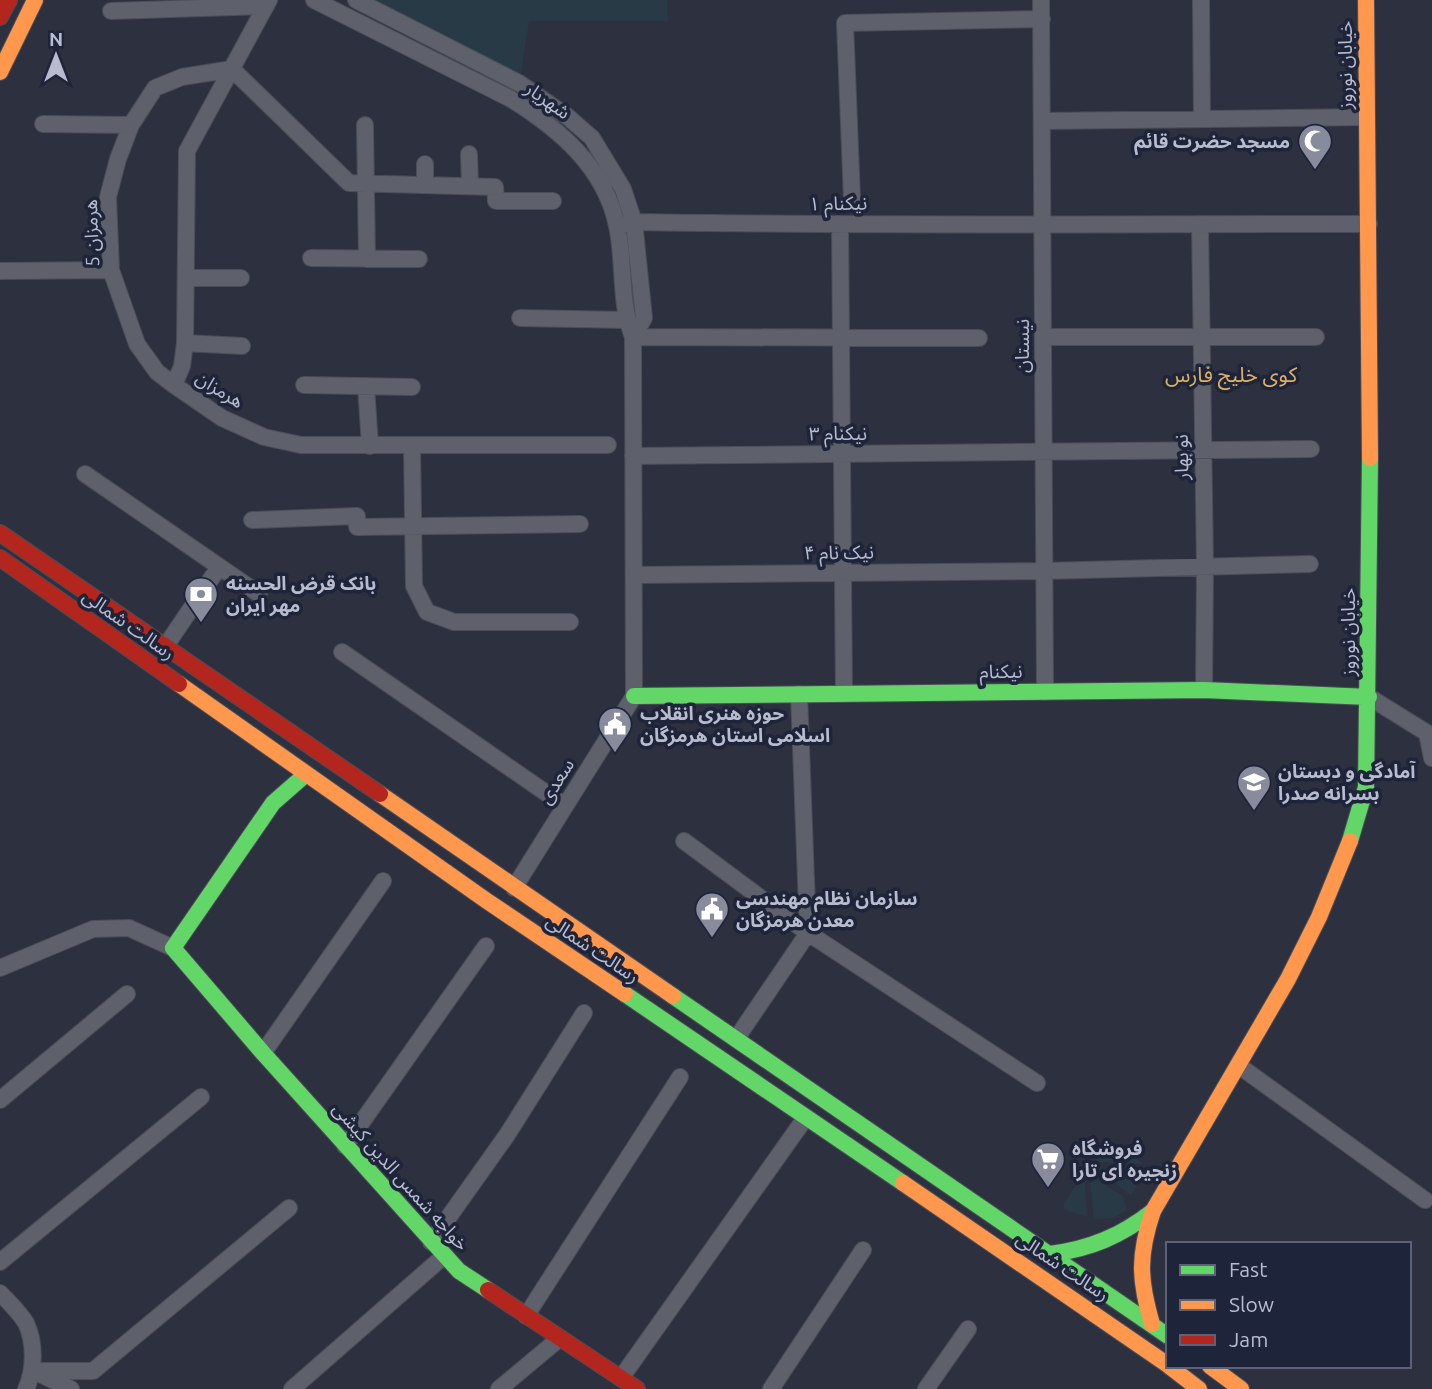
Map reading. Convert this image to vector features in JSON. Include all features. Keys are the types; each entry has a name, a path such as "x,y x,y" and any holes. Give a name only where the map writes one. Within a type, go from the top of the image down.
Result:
{"street":[{"path":"0,17 9,0"},
{"path":"0,72 35,0"},
{"name":"شهریار","path":"314,0 536,114 578,150 607,197 617,226 626,320 633,337 634,696"},
{"name":"شهریار","path":"356,0 519,83 568,117 592,138 623,189 634,222 644,318 633,337"},
{"name":"نیستان","path":"1041,0 1045,692"},
{"path":"1201,0 1202,119"},
{"name":"خیابان نوروز","path":"1152,1324 1138,1272 1142,1240 1153,1211 1306,948 1340,873 1359,819 1366,787 1369,698 1369,224 1366,0"},
{"path":"111,11 267,3"},
{"name":"هرمزان","path":"267,3 187,151 185,344 182,366 174,384 222,418 264,437 301,444 608,444"},
{"path":"852,199 845,23 1042,19"},
{"path":"232,69 349,183 495,187 496,201 553,201"},
{"name":"هرمزان 5","path":"174,384 157,372 137,344 111,270 108,197 131,125 155,88 183,77 232,69"},
{"path":"1042,121 1366,117"},
{"path":"43,124 131,125"},
{"path":"365,125 367,259"},
{"path":"469,154 470,186"},
{"path":"425,164 425,185"},
{"name":"نیکنام ۱","path":"617,226 634,222 840,225 1369,224"},
{"name":"نو بهار","path":"1200,224 1204,690"},
{"path":"840,225 844,694"},
{"path":"311,258 419,259"},
{"path":"0,271 111,270"},
{"path":"187,278 241,278"},
{"path":"520,318 626,320"},
{"path":"633,337 979,338"},
{"path":"1043,337 1316,337"},
{"path":"185,344 242,346"},
{"path":"304,385 412,387"},
{"path":"366,386 370,446"},
{"path":"412,446 414,586 427,612 454,622 570,622"},
{"name":"نیکنام ۳","path":"633,456 1311,449"},
{"path":"85,474 259,594"},
{"path":"252,520 357,516 357,527 580,524"},
{"name":"رسالت شمالی","path":"0,533 1166,1334"},
{"name":"رسالت شمالی","path":"0,558 151,666 275,766 305,775 1076,1300 1166,1365"},
{"name":"نیک نام ۴","path":"634,575 1044,571 1310,564"},
{"path":"151,666 219,567"},
{"path":"342,652 565,806"},
{"name":"نیکنام","path":"634,696 1204,690 1369,698"},
{"path":"736,1039 808,933 799,694"},
{"name":"سعدی","path":"514,888 634,696"},
{"path":"1369,698 1427,733 1432,758"},
{"path":"273,803 275,766"},
{"path":"1,970 93,929 128,928 173,948 273,803 305,775"},
{"path":"684,841 808,933 1037,1083"},
{"path":"262,1053 383,881"},
{"path":"345,1146 486,946"},
{"name":"خواجه شمس الدين كيشی","path":"173,948 262,1053 458,1271 637,1389"},
{"path":"0,1100 127,994"},
{"path":"432,1241 507,1135 584,1013"},
{"path":"1238,1065 1425,1200"},
{"path":"526,1316 680,1077"},
{"path":"0,1262 201,1097"},
{"path":"621,1378 806,1117"},
{"path":"32,1371 93,1371 289,1208"},
{"name":"خیابان نوروز","path":"1050,1254 1076,1252 1125,1234 1153,1211"},
{"path":"771,1389 863,1250"},
{"path":"292,1389 444,1256"},
{"path":"0,1293 26,1323 33,1351 32,1371 26,1389"},
{"path":"926,1389 968,1329"},
{"path":"499,1389 560,1338"},
{"name":"رسالت شمالی","path":"1171,1368 1199,1389"},
{"path":"1213,1368 1241,1389"},
{"path":"32,1371 71,1389"}],"shaded area":[{"path":"376,0 667,0 668,21 529,21 520,80"},
{"path":"1108,1138 1144,1164 1098,1162 1093,1157"},
{"path":"1098,1167 1147,1170 1131,1195 1098,1172"},
{"path":"1097,1180 1123,1196 1127,1210 1113,1218 1094,1219 1090,1183"},
{"path":"1079,1181 1085,1183 1087,1217 1065,1210 1063,1204"}],"traffic: fast":[{"path":"1350,841 1366,787 1370,458"},
{"path":"634,696 1204,690 1369,697"},
{"path":"305,775 273,803 173,948 263,1053 459,1271 488,1290"},
{"path":"625,994 903,1183"},
{"path":"673,996 1166,1335"},
{"path":"1050,1254 1078,1249 1104,1240 1129,1228 1153,1211"}],"traffic: slow":[{"path":"0,72 35,0"},
{"path":"1366,0 1370,458"},
{"path":"179,684 487,901 625,994"},
{"path":"380,794 673,996"},
{"path":"1152,1324 1142,1268 1145,1241 1153,1211 1288,979 1319,917 1350,841"},
{"path":"903,1183 1166,1364"},
{"path":"1172,1368 1199,1389"},
{"path":"1213,1368 1241,1389"}],"traffic: jam":[{"path":"0,17 9,0"},
{"path":"0,533 380,794"},
{"path":"0,558 179,684"},
{"path":"488,1290 637,1389"}],"place":[{"name":"مسجد حضرت قائم","path":"1315,171"},
{"name":"بانک قرض الحسنه مهر ایران","path":"201,624"},
{"name":"حوزه هنری انقلاب اسلامی استان هرمزگان","path":"615,754"},
{"name":"آمادگی و دبستان بسرانه صدرا","path":"1254,812"},
{"name":"سازمان نظام مهندسی معدن هرمزگان","path":"712,939"},
{"name":"فروشگاه زنجیره ای تارا","path":"1048,1189"}],"district":[{"name":"کوی خلیج فارس","path":"1231,375"}]}
